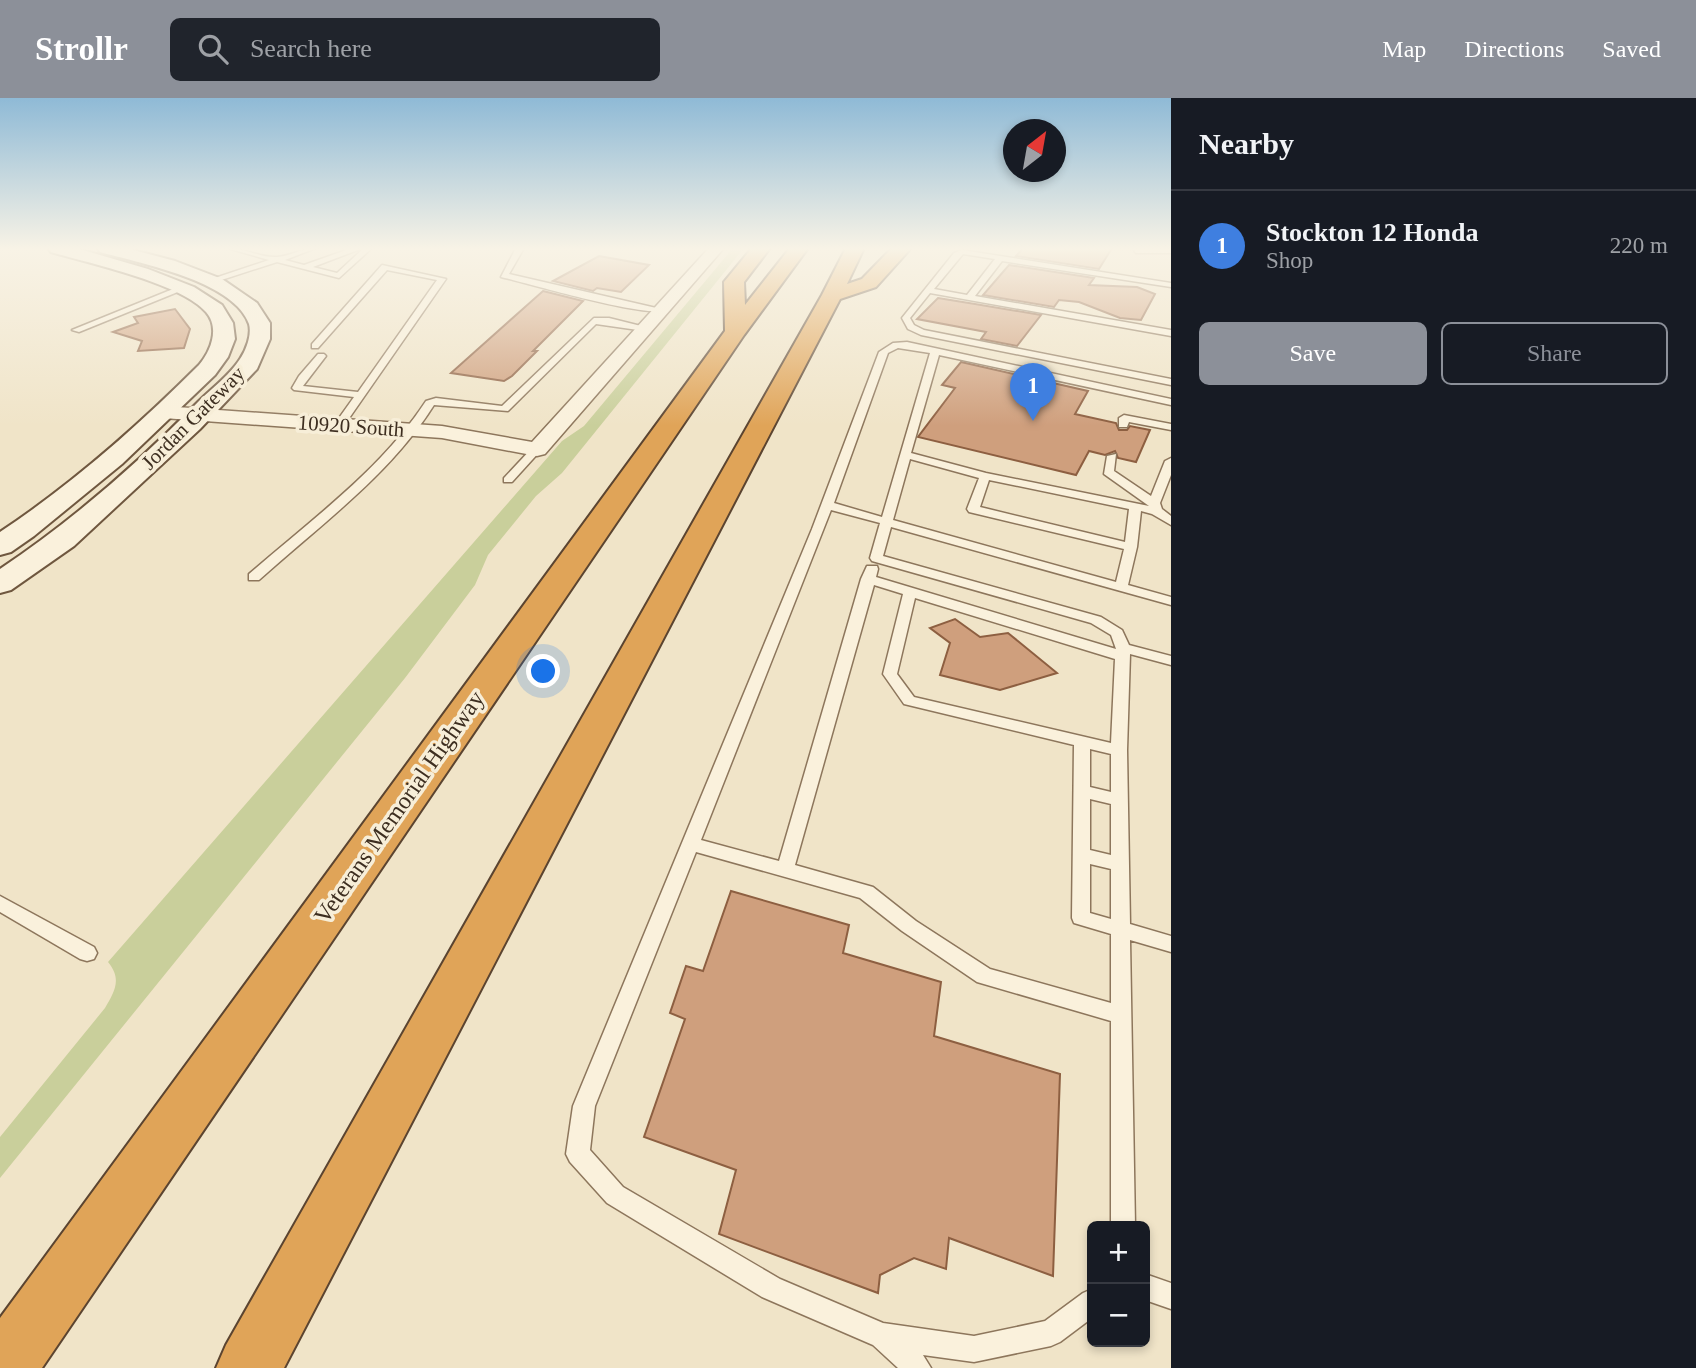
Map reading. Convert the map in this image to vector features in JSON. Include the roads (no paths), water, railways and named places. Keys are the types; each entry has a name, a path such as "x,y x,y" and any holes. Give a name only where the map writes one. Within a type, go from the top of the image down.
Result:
{"highway":[{"path":"735,307 736,331"},
{"name":"Veterans Memorial Highway","path":"3,1368 754,307"},
{"path":"249,1368 825,307"}],"main road":[{"name":"Jordan Gateway","path":"0,546 79,486 213,364 223,346 224,328 214,307"},
{"name":"Jordan Gateway","path":"0,583 64,540 200,414 248,365 258,345 260,324 249,307"}],"street":[{"path":"537,449 663,307"},
{"name":"10920 South","path":"163,412 442,432 537,449"}],"lane":[{"path":"76,330 134,307"},
{"path":"315,346 349,307"},
{"path":"339,425 422,307"},
{"path":"637,307 661,310"},
{"path":"914,307 906,318 911,327 921,332 1171,382"},
{"path":"1029,307 1170,329"},
{"path":"254,577 390,457 413,430 430,402 503,409 594,321 645,328"},
{"path":"1087,1306 1051,1332 974,1349 883,1336 771,1288 615,1195 578,1154 584,1106 827,505 884,352 895,345 935,351 1171,402"},
{"path":"785,870 935,351"},
{"path":"321,356 297,388 361,395"},
{"path":"1123,425 1124,418 1171,427"},
{"path":"508,480 537,449"},
{"path":"904,454 985,476 1135,508 1155,507"},
{"path":"1112,456 1108,472 1171,521"},
{"path":"1155,507 1171,461"},
{"path":"985,476 973,509 1131,547"},
{"path":"827,505 1171,601"},
{"path":"1121,587 1131,547 1135,508"},
{"path":"876,558 1096,620 1117,633 1123,652 1119,750 1123,1221"},
{"path":"868,579 1123,652 1171,661"},
{"path":"910,593 890,674 909,701 1119,750"},
{"path":"1082,741 1082,918 1171,944"},
{"path":"1082,791 1120,800"},
{"path":"690,843 866,892 909,926 984,976 1121,1015"},
{"path":"1082,855 1120,864"},
{"path":"0,903 87,953"},
{"path":"1150,1289 1171,1296"},
{"path":"883,1336 918,1368"}],"place":[{"name":"Stockton 12 Honda","path":"1033,421"}]}
